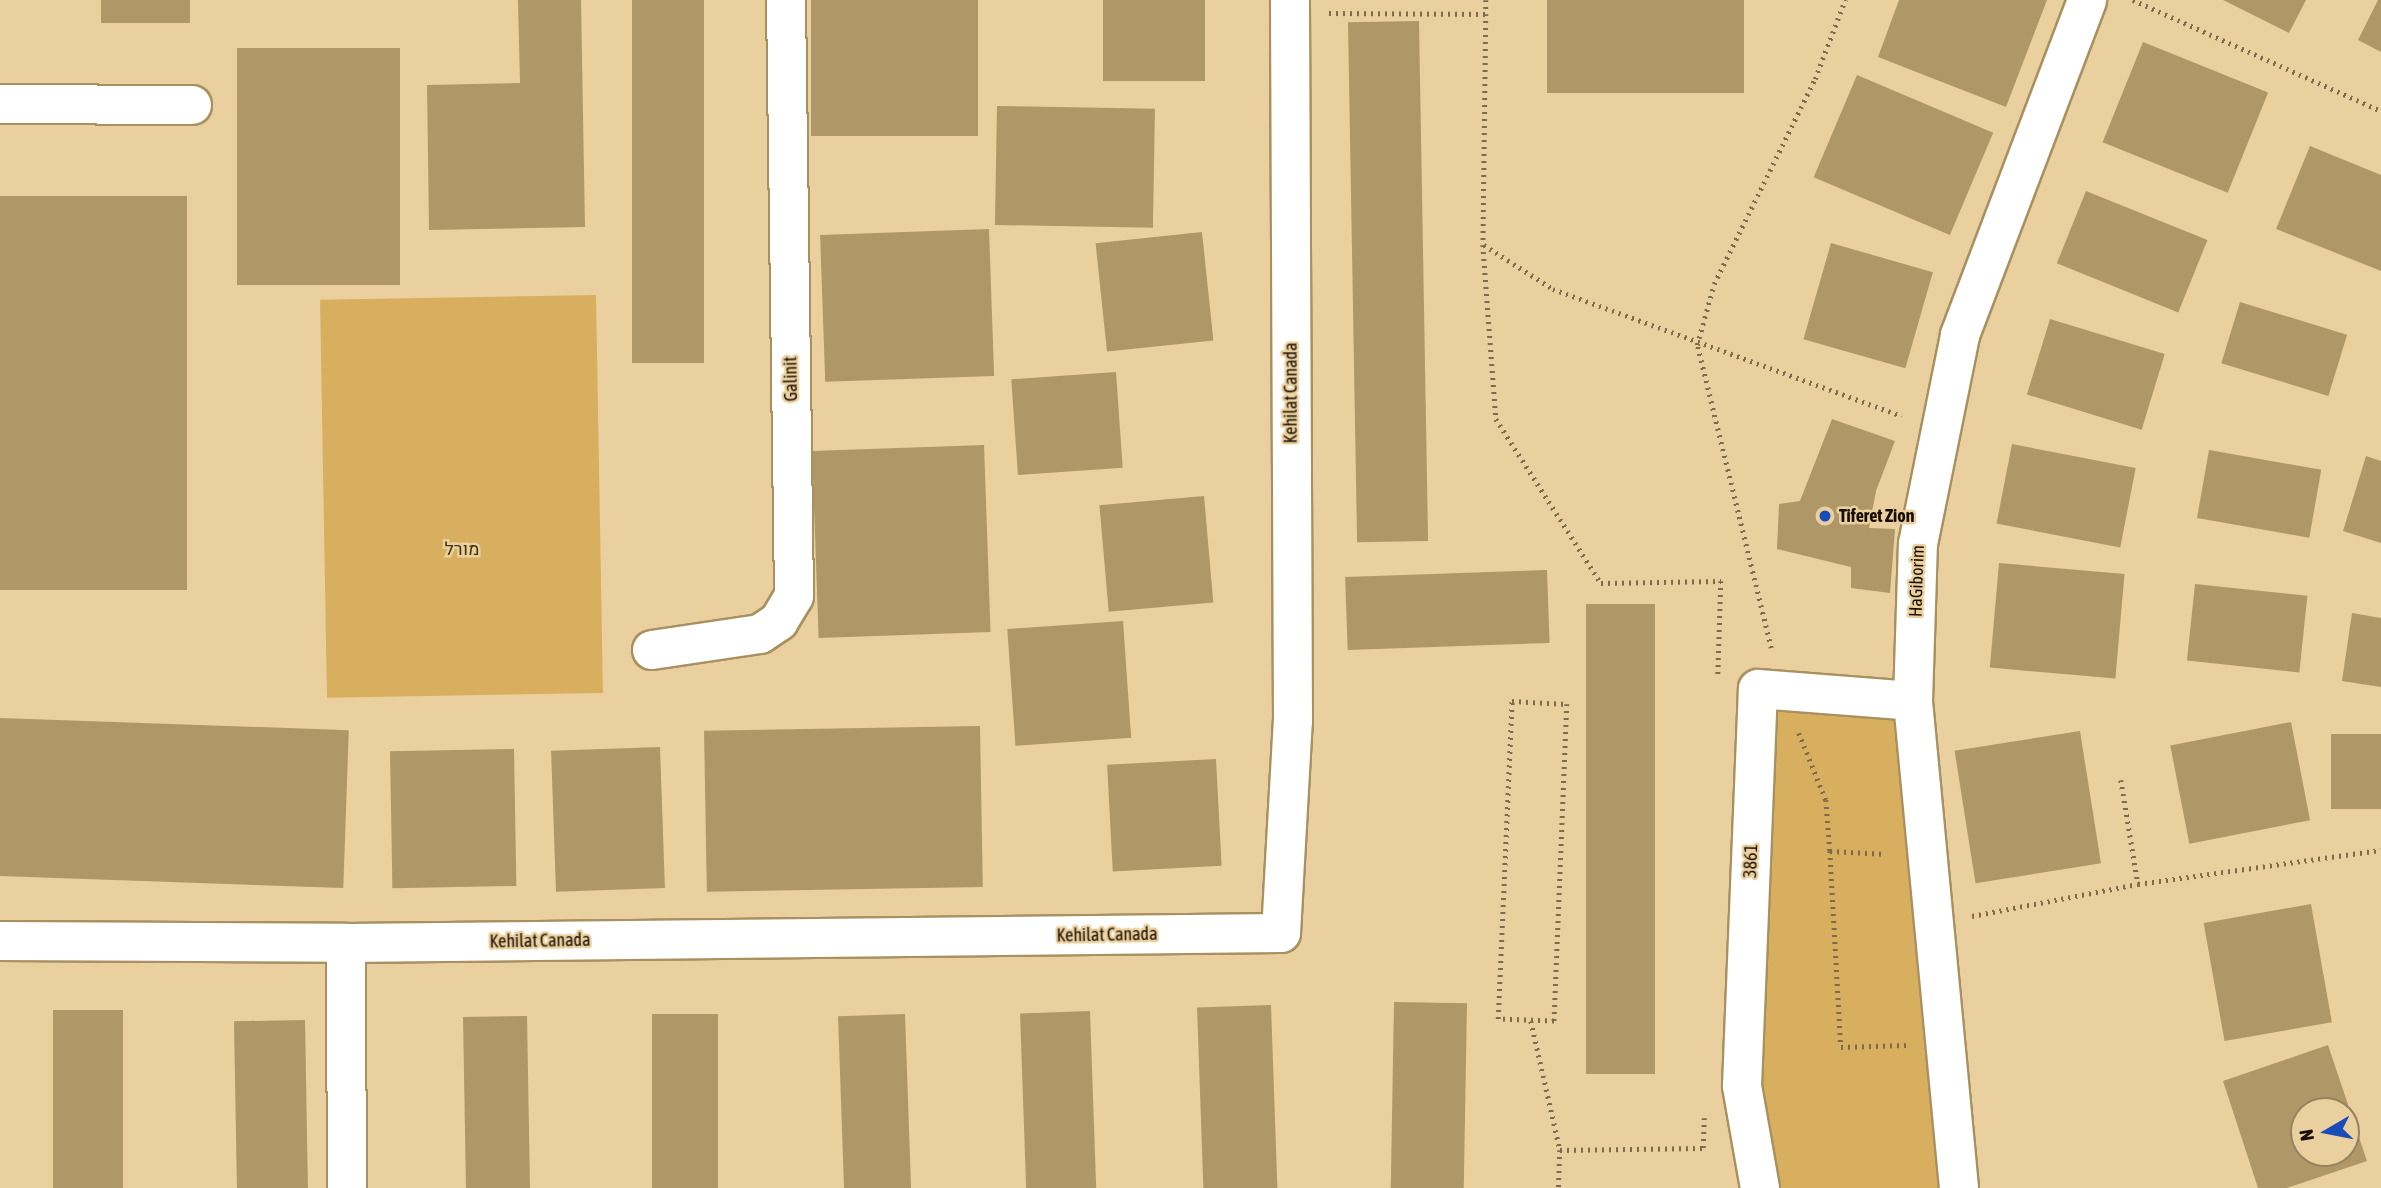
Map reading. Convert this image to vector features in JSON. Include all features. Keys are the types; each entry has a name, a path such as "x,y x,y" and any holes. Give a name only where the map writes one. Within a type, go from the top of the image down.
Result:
{"street":[{"name":"Galinit","path":"652,650 760,634 779,621 794,596 786,0"},
{"name":"HaGiborim","path":"1959,1188 1913,702 1918,544 1959,335 2087,0"},
{"name":"Kehilat Canada","path":"0,941 346,943 1281,933 1293,721 1290,6"},
{"path":"0,104 192,105"},
{"name":"3861","path":"1760,1188 1742,1086 1758,689 1913,702"},
{"path":"346,943 347,1188"}],"path":[{"path":"1486,0 1483,245 1496,419 1601,583 1721,581 1717,678"},
{"path":"1845,0 1815,79 1714,284 1697,345 1781,691 1826,800 1841,1047 1911,1044"},
{"path":"2133,0 2381,111"},
{"path":"1290,6 1486,13"},
{"path":"1483,245 1553,289 1697,345 1940,429"},
{"path":"1512,701 1567,704 1554,1021 1531,1021 1498,1019 1512,701"},
{"path":"2121,780 2138,884"},
{"path":"1933,923 2138,884 2381,850"},
{"path":"1830,851 1889,855"},
{"path":"1531,1021 1560,1150 1559,1188"},
{"path":"1910,1031 1912,1057"},
{"path":"1703,1148 1704,1106"},
{"path":"1703,1148 1709,1138"},
{"path":"1560,1150 1703,1148"}],"green space":[{"name":"מורל","path":"596,295 603,693 327,698 320,300"},
{"path":"1758,689 1913,701 1959,1188 1760,1188"}],"building":[{"path":"101,0 190,0 190,23 101,23"},
{"path":"518,0 581,0 585,227 429,230 427,85 520,83"},
{"path":"632,0 704,0 704,363 632,363"},
{"path":"811,0 978,0 978,136 811,136"},
{"path":"1103,0 1205,0 1205,81 1103,81"},
{"path":"1547,0 1744,0 1744,93 1547,93"},
{"path":"1899,0 2047,0 2006,107 1878,57"},
{"path":"2223,0 2306,0 2289,33"},
{"path":"2378,0 2381,0 2381,52 2358,40"},
{"path":"1419,21 1428,541 1357,542 1348,22"},
{"path":"2143,42 2268,93 2228,193 2103,142"},
{"path":"237,48 400,48 400,285 237,285"},
{"path":"1857,75 1993,133 1950,235 1814,177"},
{"path":"997,106 1155,109 1153,228 995,225"},
{"path":"2310,146 2381,175 2381,271 2276,229"},
{"path":"2086,191 2207,240 2178,312 2057,263"},
{"path":"0,196 187,196 187,590 0,590"},
{"path":"989,229 994,376 825,382 820,235"},
{"path":"1202,232 1213,340 1107,352 1096,243"},
{"path":"1831,243 1933,272 1905,368 1803,339"},
{"path":"2240,302 2347,335 2328,396 2221,363"},
{"path":"2050,319 2165,354 2142,430 2027,395"},
{"path":"1116,372 1123,468 1018,475 1011,379"},
{"name":"Tiferet Zion","path":"1832,419 1895,441 1876,491 1869,528 1895,529 1890,593 1851,588 1851,567 1777,549 1779,504 1800,501"},
{"path":"2012,444 2136,468 2120,548 1997,524"},
{"path":"984,445 991,632 819,638 812,451"},
{"path":"2209,450 2321,470 2309,538 2197,518"},
{"path":"2366,456 2381,461 2381,543 2343,531"},
{"path":"1204,496 1213,603 1109,612 1099,505"},
{"path":"1999,563 2125,574 2115,679 1990,668"},
{"path":"1547,570 1550,643 1348,650 1345,577"},
{"path":"2195,584 2307,596 2299,672 2187,661"},
{"path":"1586,604 1655,604 1655,1074 1586,1074"},
{"path":"2352,613 2381,618 2381,687 2342,681"},
{"path":"1123,621 1131,738 1015,746 1007,629"},
{"path":"0,718 349,730 343,888 0,876"},
{"path":"2291,722 2310,820 2189,844 2170,745"},
{"path":"980,726 983,887 707,892 704,731"},
{"path":"2080,731 2101,863 1976,883 1955,751"},
{"path":"2331,734 2381,734 2381,809 2331,809"},
{"path":"660,747 665,888 556,892 551,751"},
{"path":"514,749 516,886 392,888 390,751"},
{"path":"1216,759 1222,866 1113,872 1107,765"},
{"path":"2311,904 2332,1022 2224,1041 2204,923"},
{"path":"1394,1002 1467,1003 1464,1188 1391,1188"},
{"path":"1271,1005 1277,1188 1203,1188 1197,1008"},
{"path":"53,1010 123,1010 123,1188 53,1188"},
{"path":"1090,1011 1096,1188 1026,1188 1020,1013"},
{"path":"652,1014 718,1014 718,1188 652,1188"},
{"path":"905,1014 911,1188 844,1188 838,1016"},
{"path":"527,1016 530,1188 466,1188 463,1017"},
{"path":"305,1020 308,1188 237,1188 234,1021"},
{"path":"2328,1045 2345,1097 2290,1097 2290,1167 2349,1167 2287,1188 2258,1188 2223,1081"},
{"path":"2360,1140 2367,1161 2360,1163"}],"place":[{"name":"Tiferet Zion","path":"1825,516"}]}
